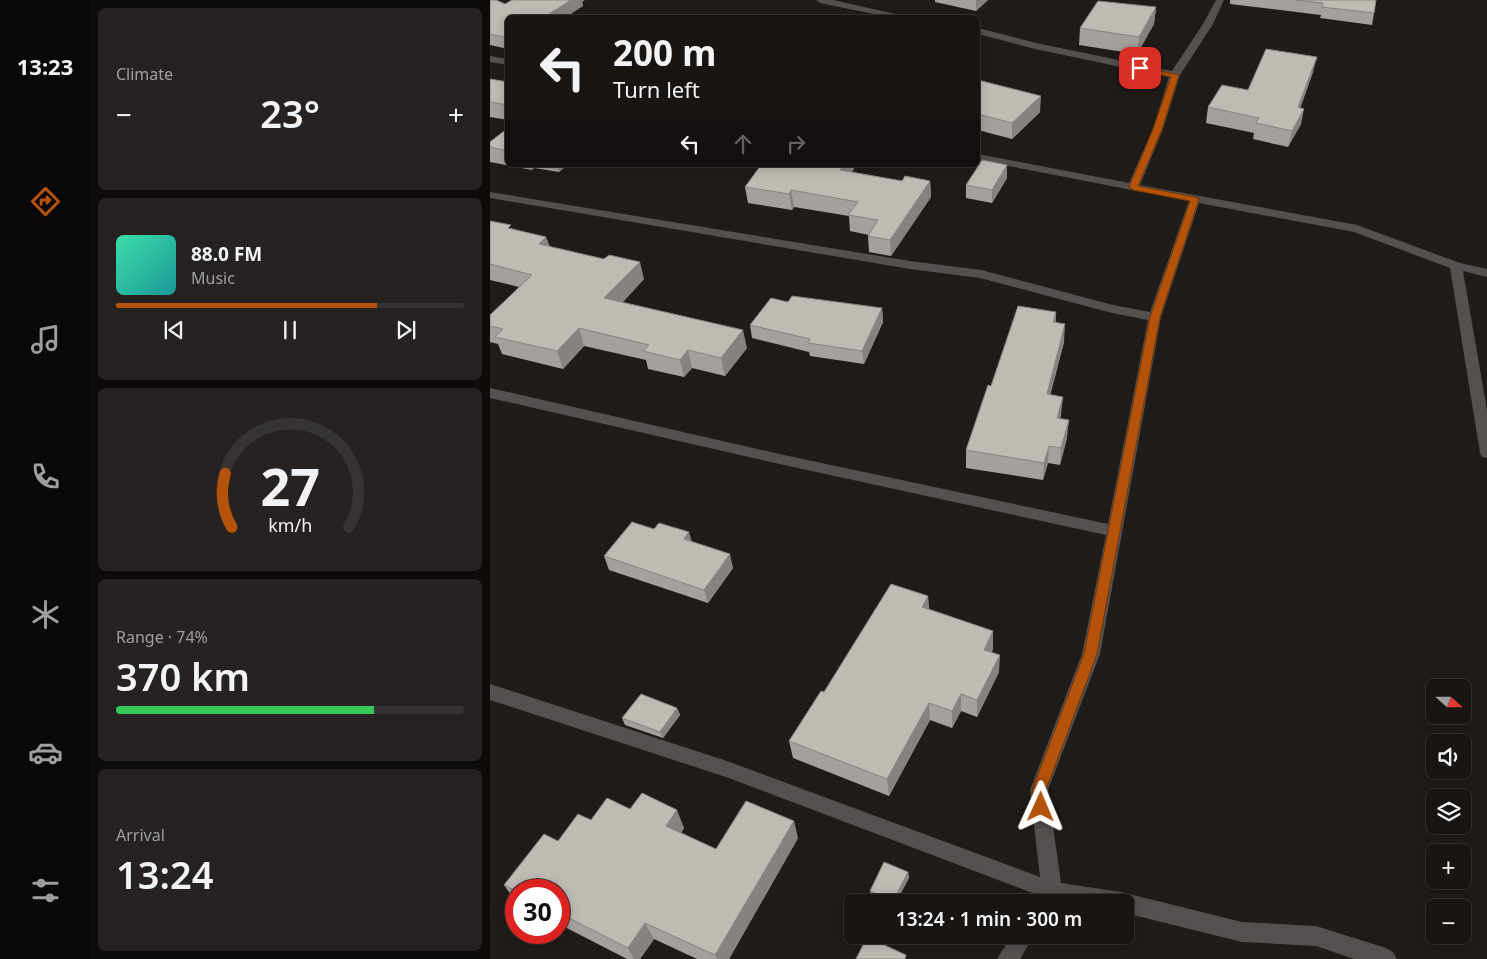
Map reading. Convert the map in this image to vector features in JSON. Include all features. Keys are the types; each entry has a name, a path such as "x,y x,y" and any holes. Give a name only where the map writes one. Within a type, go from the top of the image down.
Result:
{"street":[{"path":"820,0 894,15"},
{"path":"1133,187 1158,129 1175,75 1208,24 1220,0"},
{"path":"980,32 1035,46 1175,75"},
{"path":"490,59 505,62"},
{"path":"980,158 1357,229 1456,266 1487,273"},
{"path":"490,196 910,265 981,274 1112,310 1155,317"},
{"path":"1048,894 1039,790 1091,654 1155,317 1195,199"},
{"path":"1456,266 1487,453"},
{"path":"490,393 794,462 1115,531"},
{"path":"490,692 727,769 1040,894"},
{"path":"1134,906 1242,932 1316,936 1386,959"},
{"path":"1008,959 1018,944"}],"building":[{"path":"490,0 496,0 505,4 512,0 571,0 548,15 505,15 505,37 490,34"},
{"path":"1296,0 1376,0 1374,13 1322,7 1323,3"},
{"path":"1098,1 1156,7 1139,37 1080,28"},
{"path":"1266,49 1317,57 1298,107 1304,109 1292,131 1256,123 1259,118 1208,107 1222,85 1248,90"},
{"path":"490,79 505,82 505,104 490,102"},
{"path":"980,81 1041,96 1012,123 980,115"},
{"path":"505,130 505,150 490,147 490,142"},
{"path":"982,160 1007,165 992,190 966,185 978,167 980,167"},
{"path":"760,167 842,167 840,170 902,181 905,176 930,181 890,240 868,236 878,220 848,215 858,202 791,190 789,194 745,187"},
{"path":"490,221 511,225 508,228 546,237 539,244 604,259 609,255 640,262 604,298 743,330 721,358 688,350 680,360 643,351 649,345 579,328 557,351 495,337 503,329 490,326 490,315 532,275 490,264"},
{"path":"792,296 882,308 862,351 808,343 810,339 750,325 771,298 788,302"},
{"path":"1018,306 1056,312 1053,322 1065,324 1047,394 1063,397 1057,418 1069,420 1061,448 1049,446 1044,463 966,450 988,385 991,386"},
{"path":"632,522 654,529 659,523 689,532 684,539 730,554 704,590 604,556"},
{"path":"891,584 928,596 922,607 993,631 984,650 1000,655 977,700 961,694 952,711 929,703 887,779 789,741 821,691 824,692"},
{"path":"641,694 677,708 660,732 622,718"},
{"path":"642,793 677,810 666,826 716,849 746,801 794,821 715,955 645,923 628,948 570,919 570,879 509,879 544,834 558,841 578,814 591,820 607,798 630,809"},
{"path":"884,862 908,872 897,894 877,894 870,891"},
{"path":"864,944 882,944 906,955 905,959 856,959"}],"route":[{"path":"1041,807 1039,790 1091,654 1155,317 1195,199 1133,187 1158,129 1175,75 1140,68"}]}
